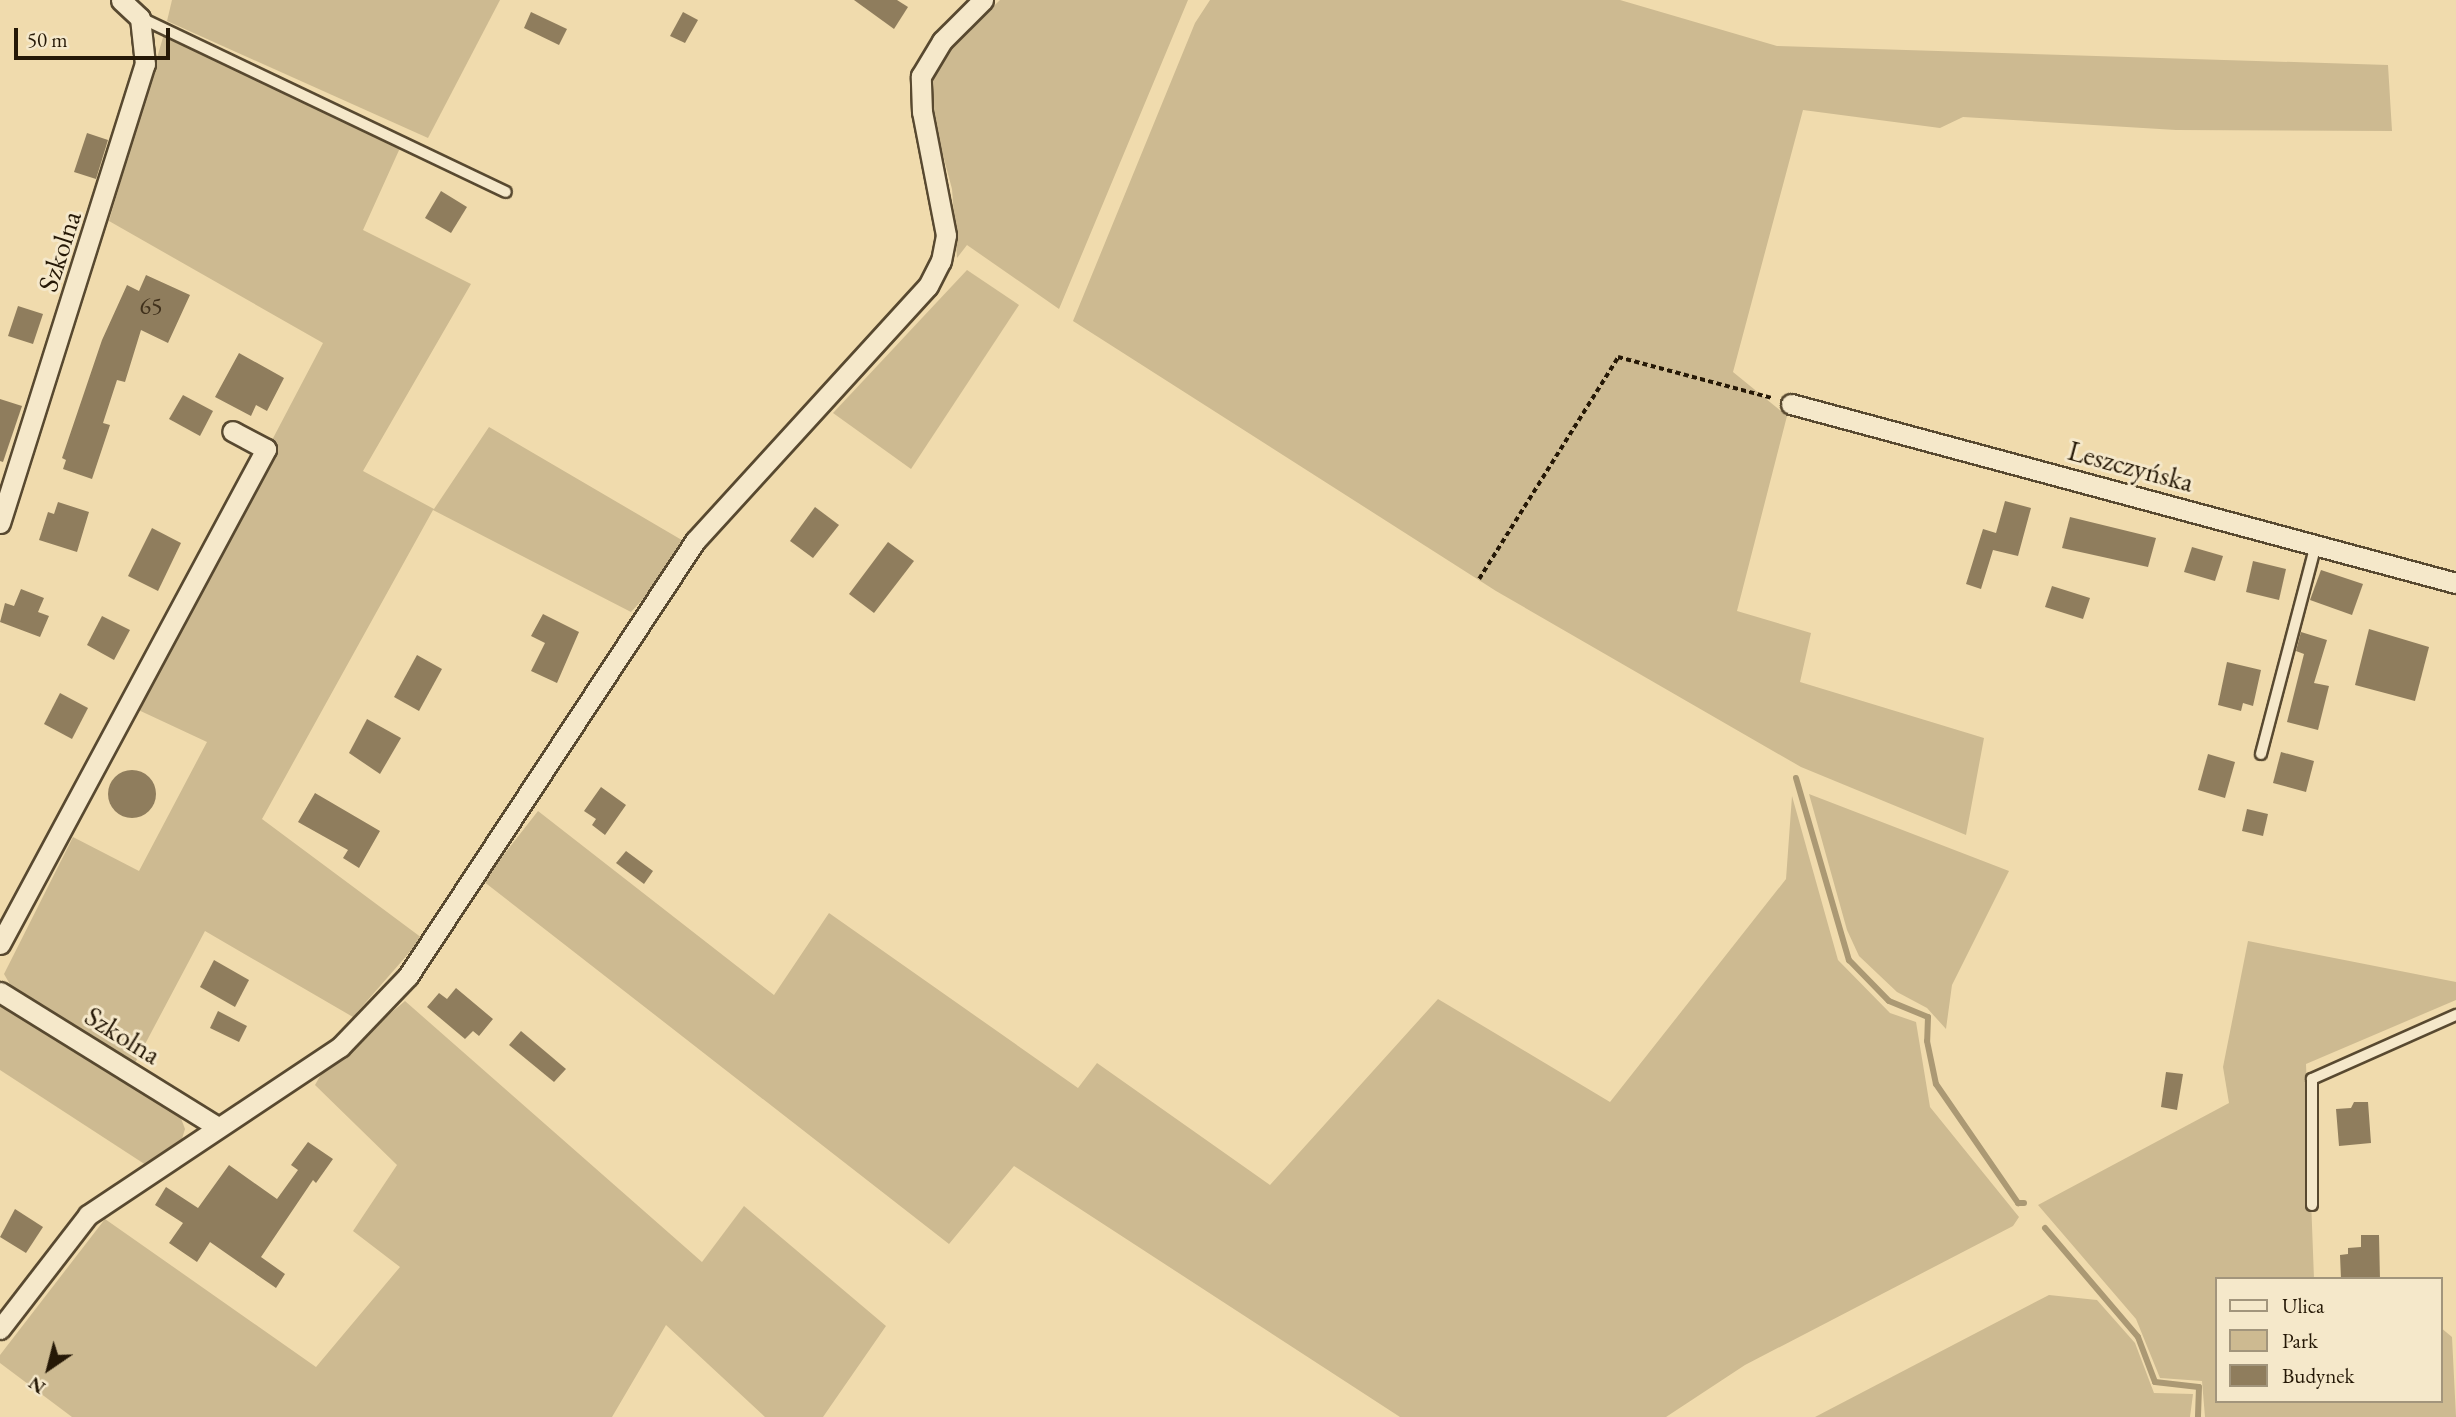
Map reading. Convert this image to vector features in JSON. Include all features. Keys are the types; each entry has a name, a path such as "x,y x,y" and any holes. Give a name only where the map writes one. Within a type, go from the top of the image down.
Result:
{"street":[{"path":"121,0 140,18"},
{"path":"0,1329 88,1215 158,1172 216,1126 340,1047 408,976 695,541 928,286 941,261 946,235 922,112 921,76 942,41 983,0"},
{"name":"Szkolna","path":"0,523 132,115 145,64 140,18"},
{"name":"Leszczyńska","path":"1791,404 2456,583"},
{"path":"0,944 267,449 232,431"},
{"name":"Szkolna","path":"0,992 216,1126"}],"lane":[{"path":"140,18 506,192"},
{"path":"2262,754 2316,545"},
{"path":"2312,1205 2312,1079 2456,1015"}],"path":[{"path":"1479,579 1618,357 1791,404"}],"green space":[{"path":"172,0 500,0 428,138 167,21"},
{"path":"1000,0 1188,0 1059,309 967,245 957,258 952,189 928,99 939,60"},
{"path":"1210,0 1620,0 1777,46 2388,65 2392,131 2176,130 1963,117 1940,128 1803,110 1733,372 1787,416 1737,611 1811,633 1800,682 1984,738 1966,835 1801,767 1496,591 1073,321 1195,23"},
{"path":"164,34 400,148 363,230 471,284 363,471 434,509 489,427 692,546 631,612 433,510 262,819 422,938 353,1017 205,931 135,1063 15,993 4,974 73,837 139,871 207,742 132,707 323,343 109,221"},
{"path":"967,270 1019,305 911,469 833,413"},
{"path":"1809,794 2009,871 1952,985 1946,1029 1927,1008 1897,992 1859,956 1847,930"},
{"path":"1792,796 1838,960 1890,1013 1916,1022 1930,1107 2019,1217 2013,1226 1745,1365 1666,1417 1400,1417 1014,1166 949,1244 483,881 538,811 774,995 829,913 1078,1088 1097,1063 1270,1185 1438,999 1610,1102 1786,879"},
{"path":"2248,941 2456,982 2456,1000 2306,1064 2314,1277 2214,1277 2214,1403 2442,1403 2442,1329 2452,1337 2456,1417 2205,1417 2202,1381 2160,1378 2136,1319 2038,1205 2229,1103 2223,1067"},
{"path":"0,999 179,1113 185,1129 181,1142 146,1165 0,1070"},
{"path":"405,1001 702,1262 744,1206 886,1326 823,1417 765,1417 666,1325 612,1417 72,1417 0,1363 0,1355 105,1219 316,1367 400,1267 353,1231 397,1165 315,1085 324,1069"},
{"path":"2049,1295 2097,1300 2135,1343 2154,1393 2193,1394 2190,1417 1815,1417"}],"building":[{"path":"854,0 897,0 908,7 894,29"},
{"path":"531,12 567,29 559,45 524,28"},
{"path":"683,12 698,20 685,43 670,36"},
{"path":"87,133 108,140 96,179 74,172"},
{"path":"441,191 467,207 451,233 425,218"},
{"path":"146,275 190,295 168,343 141,330 125,382 117,380 103,423 110,425 92,479 63,469 66,460 62,458 102,340 127,285 139,291"},
{"path":"18,306 43,314 33,344 8,336"},
{"path":"239,353 284,378 267,411 256,405 251,416 215,397"},
{"path":"183,395 213,411 200,436 169,419"},
{"path":"0,399 22,406 3,462 0,461"},
{"path":"2005,501 2031,508 2018,556 1993,550 1981,589 1966,584 1983,529 1996,533"},
{"path":"58,502 89,512 77,552 39,540 48,512 54,514"},
{"path":"815,507 839,525 813,558 790,541"},
{"path":"2070,517 2156,538 2148,567 2062,548"},
{"path":"152,528 181,543 158,591 128,576"},
{"path":"888,542 914,561 874,613 849,594"},
{"path":"2192,547 2223,556 2215,581 2184,572"},
{"path":"2253,561 2286,569 2279,600 2246,592"},
{"path":"2321,570 2363,584 2352,615 2310,600"},
{"path":"2052,586 2090,598 2083,619 2045,607"},
{"path":"21,589 44,598 38,612 49,616 40,637 0,622 5,603 14,606"},
{"path":"543,614 579,632 557,683 531,671 545,643 531,636"},
{"path":"102,616 130,630 114,660 87,645"},
{"path":"2369,629 2429,647 2415,701 2355,685"},
{"path":"2301,632 2327,640 2314,683 2329,686 2318,730 2287,722 2304,654 2296,651"},
{"path":"417,655 442,669 419,711 394,697"},
{"path":"2227,662 2261,670 2253,706 2243,703 2241,711 2218,705"},
{"path":"60,693 88,708 72,739 44,724"},
{"path":"367,719 401,738 380,774 349,753"},
{"path":"2281,752 2314,761 2306,792 2273,783"},
{"path":"2208,754 2235,762 2225,798 2198,790"},
{"path":"132,770 149,777 156,794 149,811 132,818 115,811 108,794 115,777"},
{"path":"601,787 626,805 605,835 592,825 596,819 584,811"},
{"path":"315,793 380,831 359,868 343,858 348,850 298,822"},
{"path":"2247,809 2268,814 2263,836 2242,831"},
{"path":"626,851 653,871 644,884 616,863"},
{"path":"214,960 249,980 235,1007 200,987"},
{"path":"456,988 493,1019 479,1036 473,1031 465,1039 427,1007 439,993 447,999"},
{"path":"218,1011 247,1026 239,1042 210,1028"},
{"path":"521,1031 566,1069 554,1082 509,1045"},
{"path":"2166,1072 2183,1074 2177,1110 2161,1107"},
{"path":"2354,1102 2368,1102 2371,1143 2339,1146 2336,1109 2351,1108"},
{"path":"308,1142 333,1159 316,1183 313,1180 261,1257 285,1274 276,1288 210,1242 197,1262 169,1243 183,1223 155,1205 166,1187 198,1208 229,1165 277,1199 298,1170 291,1165"},
{"path":"15,1209 43,1227 26,1253 0,1237"},
{"path":"2361,1235 2379,1235 2380,1277 2341,1277 2340,1255 2348,1254 2348,1248 2361,1247"}],"waterway":[{"path":"1796,778 1849,960 1889,1001 1928,1017 1927,1041 1936,1084 2018,1203 2024,1203"},
{"path":"2045,1228 2138,1337 2155,1382 2199,1387 2198,1417"}]}
